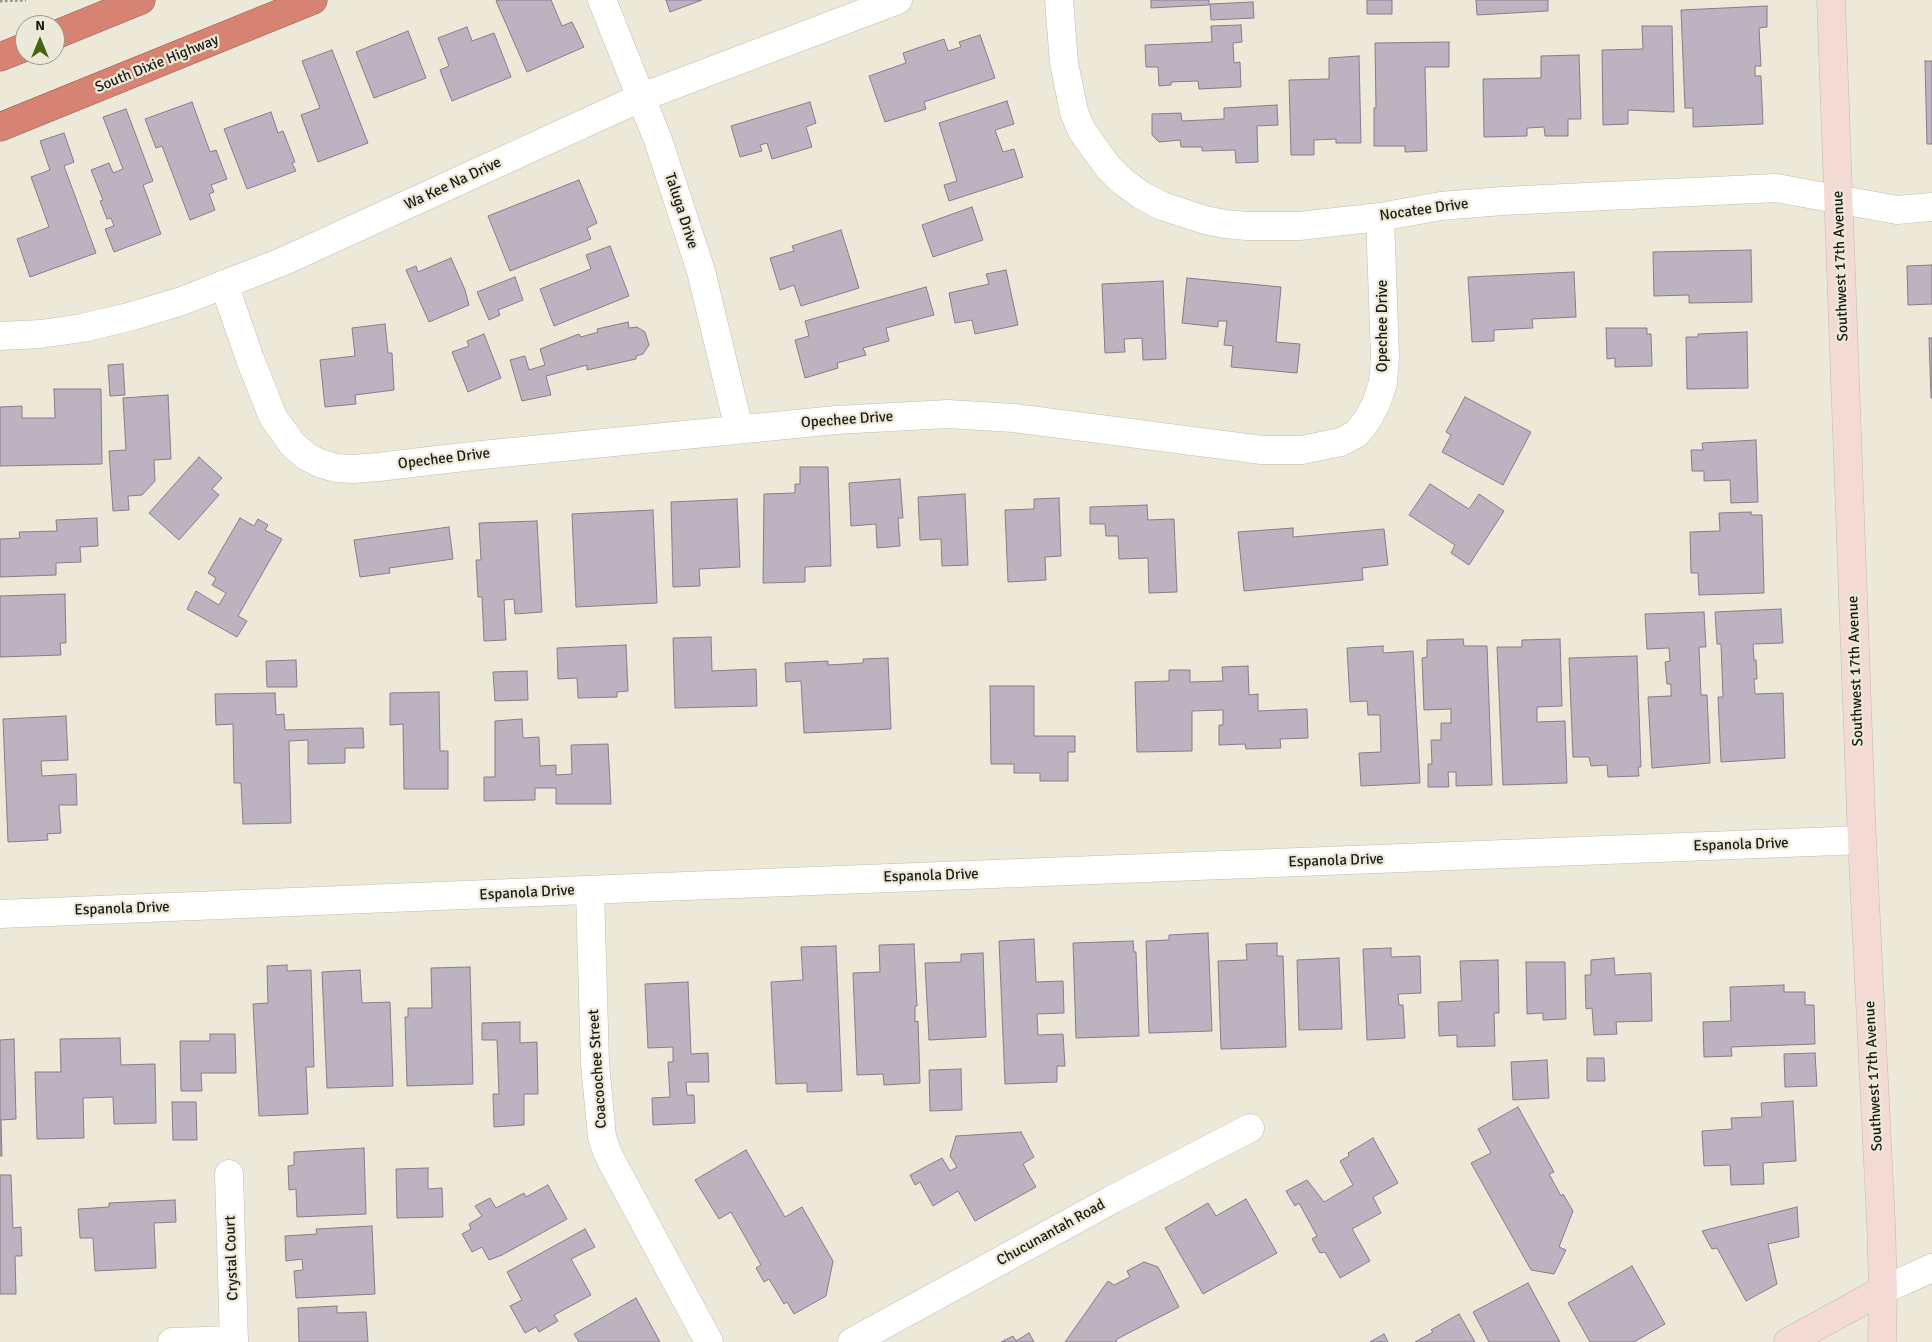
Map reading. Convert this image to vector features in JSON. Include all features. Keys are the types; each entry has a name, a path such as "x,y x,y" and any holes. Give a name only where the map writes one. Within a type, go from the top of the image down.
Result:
{"highway":[{"path":"65,30 141,0"},
{"name":"South Dixie Highway","path":"0,127 313,0"},
{"path":"0,57 15,51"}],"main road":[{"name":"Southwest 17th Avenue","path":"1830,0 1862,840 1883,1290 1882,1342"},
{"path":"1788,1342 1883,1290"}],"street":[{"name":"Taluga Drive","path":"602,0 658,140 701,271 739,429"},
{"name":"Wa Kee Na Drive","path":"0,336 41,334 82,328 129,317 182,301 293,257 642,97 898,0"},
{"name":"Nocatee Drive","path":"1059,0 1065,71 1074,112 1082,131 1108,167 1122,181 1141,195 1162,206 1187,215 1225,224 1299,226 1442,206 1502,201 1776,188 1897,210 1932,207"},
{"name":"Opechee Drive","path":"224,284 250,359 273,416 293,445 306,456 319,463 336,468 378,467 836,420 948,414 1014,418 1262,450 1302,450 1341,442 1356,434 1366,422 1376,404 1383,383 1384,324 1380,216"},
{"name":"Espanola Drive","path":"0,914 1862,840"},
{"name":"Coacoochee Street","path":"590,890 596,1072 602,1137 613,1164 709,1342"},
{"name":"Chucunantah Road","path":"852,1342 1113,1199 1250,1128"},
{"name":"Crystal Court","path":"229,1174 234,1341"},
{"path":"1883,1290 1932,1268"},
{"path":"172,1342 234,1341"}],"path":[{"path":"0,0 26,0"}],"building":[{"path":"551,0 562,26 572,22 584,47 527,72 496,1"},
{"path":"666,0 702,0 670,12"},
{"path":"1151,0 1209,0 1209,5 1151,8"},
{"path":"1367,0 1392,0 1392,14 1367,14"},
{"path":"1476,0 1548,0 1548,11 1477,15"},
{"path":"1253,2 1254,18 1211,20 1210,4"},
{"path":"1767,6 1767,27 1759,28 1761,66 1755,66 1755,76 1761,76 1763,124 1693,127 1693,108 1685,108 1681,10"},
{"path":"1241,25 1242,42 1233,43 1234,63 1240,62 1241,87 1199,89 1198,81 1171,82 1171,85 1159,86 1158,67 1146,67 1145,45 1212,42 1211,26"},
{"path":"1642,26 1672,26 1674,112 1628,110 1628,124 1603,125 1602,50 1643,49"},
{"path":"467,27 472,41 494,33 511,77 452,101 440,70 449,66 438,38"},
{"path":"408,31 426,78 374,98 356,52"},
{"path":"980,35 995,78 924,102 926,109 885,122 869,76 906,63 903,53 944,39 948,51 961,47 959,42"},
{"path":"1449,42 1449,67 1425,67 1427,151 1405,152 1405,146 1374,146 1374,108 1376,108 1375,43"},
{"path":"332,50 368,143 318,162 301,115 320,108 302,61"},
{"path":"1579,55 1581,119 1568,119 1568,136 1545,136 1544,127 1527,128 1527,136 1484,137 1483,79 1541,78 1541,56"},
{"path":"1359,56 1361,143 1336,143 1336,139 1314,140 1314,155 1291,155 1289,80 1329,79 1329,58"},
{"path":"1925,61 1932,61 1932,144 1927,144"},
{"path":"1007,101 1014,124 995,130 1003,152 1014,149 1023,177 949,201 944,185 957,181 939,123"},
{"path":"192,102 210,152 216,150 227,179 211,185 214,192 209,194 215,210 190,220 162,146 156,148 145,119"},
{"path":"810,102 816,123 806,127 812,147 772,159 767,143 760,145 762,151 740,157 731,126"},
{"path":"1277,105 1278,125 1257,126 1258,162 1236,163 1235,150 1202,151 1202,147 1181,147 1180,140 1159,142 1152,135 1152,114 1181,113 1182,121 1224,119 1224,108"},
{"path":"126,109 153,181 143,185 161,234 114,252 105,229 114,226 111,218 107,219 100,201 103,200 91,170 109,163 113,173 123,169 103,117"},
{"path":"271,112 278,133 283,131 295,162 292,163 296,171 247,189 224,129"},
{"path":"64,133 74,162 64,166 96,253 30,277 17,239 49,227 31,177 50,170 40,141"},
{"path":"579,180 597,223 587,228 591,239 510,271 488,216"},
{"path":"972,207 983,240 933,257 922,225"},
{"path":"841,230 859,288 801,306 794,285 780,290 770,258 794,251 792,246"},
{"path":"610,246 629,296 554,326 540,289 591,269 586,255"},
{"path":"1751,250 1752,302 1689,303 1689,295 1654,296 1653,252"},
{"path":"451,258 465,290 469,305 429,322 406,270 416,266 418,272"},
{"path":"1932,265 1932,304 1908,305 1907,266"},
{"path":"1006,270 1018,325 975,334 972,320 955,323 949,293 989,284 986,274"},
{"path":"1574,272 1576,317 1532,319 1533,328 1494,330 1494,341 1472,342 1468,277"},
{"path":"515,277 523,300 498,310 500,315 489,320 477,292"},
{"path":"1187,278 1281,287 1276,342 1300,344 1297,373 1231,367 1233,346 1224,345 1227,321 1218,321 1218,327 1182,323"},
{"path":"1163,281 1166,359 1143,360 1142,338 1124,339 1125,352 1105,353 1102,284"},
{"path":"926,287 934,315 886,328 889,341 863,348 866,355 837,363 838,368 805,378 795,340 809,336 805,321"},
{"path":"628,322 629,328 637,327 645,332 649,345 643,354 636,356 636,359 587,370 587,365 546,376 551,395 522,401 510,360 525,356 529,370 545,365 540,349 579,334 581,337 598,332 597,329"},
{"path":"385,324 388,353 392,353 394,390 355,395 356,404 325,407 320,360 355,356 352,328"},
{"path":"1606,328 1647,328 1647,334 1651,334 1652,366 1615,367 1615,358 1607,359"},
{"path":"1747,332 1748,388 1687,389 1686,337 1698,337 1698,334"},
{"path":"484,334 501,378 468,392 452,352 469,346 467,341"},
{"path":"1929,338 1932,338 1932,398 1931,398"},
{"path":"123,364 125,395 110,396 108,365"},
{"path":"54,389 101,389 102,464 0,466 0,407 22,406 22,418 55,418"},
{"path":"168,395 171,459 154,460 155,481 142,495 128,496 129,510 113,511 109,451 126,450 123,398"},
{"path":"1465,397 1531,432 1503,485 1442,452 1451,435 1446,432"},
{"path":"1756,440 1758,502 1731,503 1730,480 1704,481 1704,471 1692,471 1691,450 1703,450 1702,443"},
{"path":"199,457 222,478 212,489 219,495 179,540 149,513"},
{"path":"800,467 828,467 831,566 805,567 805,582 763,583 764,494 795,493 795,484 800,484"},
{"path":"900,479 903,518 898,518 900,546 877,548 876,524 851,526 849,483"},
{"path":"1430,484 1469,509 1479,494 1504,511 1469,565 1451,553 1455,545 1409,515"},
{"path":"965,494 968,565 942,566 941,539 920,540 918,497"},
{"path":"1059,498 1061,556 1045,557 1046,580 1008,582 1005,510 1034,509 1034,499"},
{"path":"737,499 740,567 699,569 700,586 673,587 671,502"},
{"path":"1147,505 1148,520 1174,519 1177,592 1149,593 1148,558 1119,559 1118,536 1106,536 1105,524 1090,524 1090,507"},
{"path":"653,510 657,603 576,607 572,514"},
{"path":"1751,512 1751,515 1762,515 1764,593 1699,595 1698,573 1691,573 1690,532 1720,531 1719,513"},
{"path":"97,518 98,546 80,547 81,562 56,563 56,575 0,577 0,539 20,538 19,532 57,531 56,520"},
{"path":"240,518 254,526 258,519 268,525 265,530 282,539 238,616 247,621 237,637 187,609 196,591 219,605 226,593 212,585 216,578 208,573"},
{"path":"537,521 542,612 515,614 514,599 504,600 506,640 484,641 482,597 478,597 476,560 481,560 479,523"},
{"path":"449,527 453,559 389,568 390,573 360,577 354,540"},
{"path":"1293,528 1293,537 1384,529 1388,565 1362,568 1363,580 1244,591 1238,532"},
{"path":"65,594 66,643 60,643 61,655 0,657 0,596"},
{"path":"1781,609 1783,643 1753,644 1757,679 1754,679 1755,694 1783,693 1785,758 1721,762 1718,697 1723,697 1721,644 1717,644 1715,612"},
{"path":"1704,612 1706,647 1699,647 1701,695 1707,695 1710,763 1652,768 1648,697 1671,696 1671,684 1667,684 1665,662 1670,661 1669,648 1647,649 1645,614"},
{"path":"711,637 712,671 756,669 757,706 675,708 673,638"},
{"path":"1463,639 1464,646 1487,646 1492,785 1456,786 1456,772 1448,772 1449,787 1428,787 1428,764 1432,764 1431,740 1441,740 1441,723 1451,723 1451,709 1424,710 1422,658 1427,657 1427,640"},
{"path":"1560,639 1562,706 1537,707 1537,722 1565,721 1567,783 1503,785 1497,647 1522,647 1522,640"},
{"path":"626,645 628,691 617,692 617,697 578,698 577,678 558,679 557,648"},
{"path":"1383,646 1383,653 1413,651 1420,783 1361,786 1359,753 1381,752 1380,715 1368,715 1367,701 1350,702 1347,648"},
{"path":"1637,656 1641,767 1638,767 1639,776 1608,777 1607,765 1591,766 1589,757 1573,757 1569,658"},
{"path":"888,658 891,729 804,733 801,681 786,682 785,663 828,661 828,665 863,663 863,659"},
{"path":"296,660 297,687 267,687 266,661"},
{"path":"1248,666 1249,695 1258,694 1258,711 1307,709 1308,738 1280,739 1281,748 1246,749 1245,744 1219,745 1219,725 1223,725 1223,710 1192,711 1192,751 1137,752 1135,682 1169,681 1169,670 1190,670 1190,682 1223,681 1222,667"},
{"path":"527,671 528,700 495,701 493,672"},
{"path":"990,686 1034,686 1034,736 1075,736 1075,752 1068,752 1068,781 1040,781 1040,773 1014,773 1014,764 991,764"},
{"path":"439,692 440,751 448,751 448,789 404,789 403,724 390,725 390,693"},
{"path":"275,693 276,715 284,714 285,730 363,728 364,748 345,748 345,763 308,764 308,740 289,741 291,823 243,824 241,783 234,783 233,724 216,725 215,694"},
{"path":"66,716 68,760 41,761 42,776 76,774 77,805 59,805 61,833 47,834 48,840 8,842 3,719"},
{"path":"522,719 523,738 539,737 540,766 556,765 556,775 572,774 571,745 608,744 611,804 556,804 556,788 535,788 535,800 484,801 484,777 495,777 495,721"},
{"path":"1208,933 1212,1031 1149,1033 1146,941 1169,940 1169,935"},
{"path":"1034,939 1036,982 1063,981 1064,1013 1037,1014 1038,1035 1063,1034 1065,1066 1057,1066 1057,1082 1005,1084 999,941"},
{"path":"1133,941 1134,952 1136,952 1139,1036 1076,1038 1073,943"},
{"path":"1277,943 1277,956 1283,956 1286,1047 1221,1049 1218,961 1247,960 1246,944"},
{"path":"914,944 917,1006 915,1006 915,1022 918,1021 920,1083 884,1085 883,1074 857,1075 853,973 880,972 879,945"},
{"path":"836,946 842,1091 807,1092 807,1083 776,1084 771,982 803,980 801,947"},
{"path":"1391,948 1391,957 1420,956 1421,993 1398,994 1399,1005 1403,1005 1405,1038 1367,1040 1363,949"},
{"path":"983,953 986,1037 929,1040 925,963 961,962 961,954"},
{"path":"1339,958 1342,1029 1299,1030 1297,960"},
{"path":"1614,958 1615,975 1651,973 1652,1021 1616,1022 1617,1034 1594,1035 1592,1008 1586,1009 1585,975 1591,975 1591,960"},
{"path":"1498,960 1499,1013 1494,1013 1495,1046 1457,1047 1457,1035 1439,1036 1438,1002 1462,1001 1460,961"},
{"path":"1526,962 1565,962 1566,1019 1543,1020 1543,1013 1527,1014"},
{"path":"287,965 287,971 311,970 314,1067 306,1067 308,1114 259,1116 253,1004 268,1003 267,966"},
{"path":"470,967 473,1084 407,1086 405,1017 408,1017 408,1008 432,1008 431,968"},
{"path":"360,970 362,1003 390,1002 393,1086 327,1088 322,972"},
{"path":"688,982 691,1054 708,1053 709,1082 686,1082 687,1095 694,1095 695,1123 653,1125 652,1098 670,1097 668,1062 673,1062 673,1047 648,1048 645,984"},
{"path":"1784,985 1784,992 1805,992 1805,1005 1814,1005 1815,1044 1731,1047 1732,1056 1704,1057 1703,1022 1731,1021 1730,987"},
{"path":"520,1022 520,1043 537,1042 538,1094 524,1094 524,1125 494,1127 493,1094 499,1094 497,1040 482,1040 482,1023"},
{"path":"210,1034 235,1034 236,1073 201,1073 202,1091 181,1091 180,1041 210,1041"},
{"path":"120,1038 121,1065 155,1064 156,1123 114,1124 113,1097 83,1098 84,1138 37,1139 35,1072 61,1072 60,1039"},
{"path":"14,1039 16,1119 1,1120 2,1156 0,1156 0,1040"},
{"path":"1815,1053 1817,1086 1785,1087 1784,1054"},
{"path":"1587,1058 1604,1058 1605,1081 1587,1081"},
{"path":"1547,1060 1549,1098 1513,1100 1511,1062"},
{"path":"961,1069 962,1110 930,1111 929,1070"},
{"path":"1793,1101 1796,1161 1763,1163 1764,1184 1731,1185 1730,1165 1704,1166 1702,1131 1732,1129 1731,1118 1762,1117 1761,1103"},
{"path":"172,1102 196,1102 197,1140 173,1140"},
{"path":"1518,1107 1554,1172 1549,1174 1561,1196 1563,1194 1573,1211 1559,1247 1566,1250 1554,1274 1531,1270 1471,1163 1491,1153 1478,1129"},
{"path":"1021,1132 1034,1157 1023,1164 1036,1187 975,1221 958,1191 933,1206 920,1182 915,1185 910,1175 942,1158 950,1171 957,1167 950,1156 956,1136"},
{"path":"1373,1138 1398,1183 1373,1197 1381,1213 1352,1229 1370,1261 1340,1278 1325,1252 1320,1253 1312,1239 1317,1236 1299,1203 1295,1206 1286,1191 1307,1180 1324,1202 1353,1185 1340,1161 1349,1156 1348,1153"},
{"path":"364,1148 366,1214 297,1217 296,1189 289,1190 288,1166 294,1165 294,1152"},
{"path":"746,1150 785,1217 802,1207 833,1261 826,1296 794,1314 787,1302 784,1304 769,1279 764,1282 756,1268 761,1265 731,1212 719,1219 695,1180"},
{"path":"428,1168 428,1189 442,1188 443,1217 397,1218 396,1169"},
{"path":"0,1175 11,1175 13,1228 21,1227 22,1256 15,1256 16,1294 0,1294"},
{"path":"548,1185 567,1219 502,1255 489,1260 482,1247 472,1252 462,1234 471,1229 469,1224 482,1216 475,1206 490,1198 496,1208 524,1193 526,1197"},
{"path":"1246,1199 1277,1253 1203,1294 1165,1228 1208,1203 1216,1216"},
{"path":"175,1200 176,1222 154,1223 156,1268 95,1271 93,1238 80,1238 78,1209 109,1207 109,1203"},
{"path":"1797,1207 1799,1237 1768,1244 1777,1284 1746,1301 1717,1248 1712,1249 1702,1231"},
{"path":"372,1226 375,1294 296,1298 294,1271 303,1270 302,1259 286,1261 285,1236 317,1234 316,1229"},
{"path":"585,1229 595,1247 571,1259 591,1295 554,1315 558,1321 539,1332 536,1327 525,1333 510,1306 522,1300 507,1272"},
{"path":"1144,1262 1158,1267 1179,1307 1117,1339 1116,1342 1065,1342 1108,1281 1114,1285 1130,1277 1127,1271"},
{"path":"1632,1266 1665,1324 1634,1342 1590,1342 1568,1303"},
{"path":"1528,1283 1560,1342 1489,1342 1473,1312"},
{"path":"636,1298 660,1342 579,1342 574,1334"},
{"path":"337,1306 337,1313 366,1312 368,1342 299,1342 298,1308"},
{"path":"1459,1314 1475,1342 1415,1342 1433,1332 1431,1330"},
{"path":"1029,1333 1034,1342 1001,1342 1013,1336 1016,1341"},
{"path":"1384,1334 1388,1342 1370,1342"}]}
